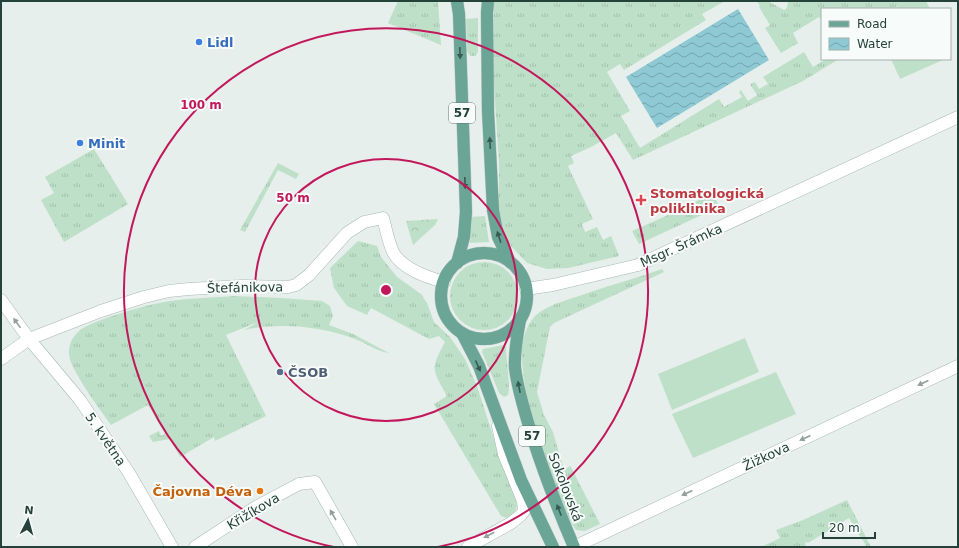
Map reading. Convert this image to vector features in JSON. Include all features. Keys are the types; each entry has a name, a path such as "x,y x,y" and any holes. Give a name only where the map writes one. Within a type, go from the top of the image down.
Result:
{"main road":[{"name":"57","path":"457,1 466,212 464,238 457,262 449,271 444,282 441,294 442,307 448,319 462,333 479,366 522,480 553,547"},
{"name":"57","path":"488,1 488,111 493,210 498,237 510,262 522,276 526,289 527,295 525,308 520,320"},
{"path":"457,262 468,256 486,254 498,256 510,262"},
{"path":"462,333 474,338 493,338 511,330 520,320"},
{"name":"Sokolovská","path":"520,320 516,344 515,368 520,393 542,466 574,547"}],"street":[{"name":"Msgr. Šrámka","path":"526,289 553,285 638,265 958,117"},
{"name":"Štefánikova","path":"1,358 29,339 101,311 144,297 169,291 230,286 288,287 296,285 308,275 347,233 364,222 383,218 390,244 400,261 429,278 444,282"},
{"name":"5. května","path":"1,300 29,339 80,400 129,473 172,547"},
{"name":"Žižkova","path":"574,547 958,366"},
{"path":"468,547 511,523 524,511 523,501 504,454 495,409"},
{"name":"Křižíkova","path":"195,547 256,508 299,484 315,482 352,547"}],"green space":[{"path":"398,1 438,1 441,45 388,23"},
{"path":"494,1 725,1 702,14 706,20 624,70 620,64 607,72 630,111 621,116 640,148 719,99 724,107 742,97 739,92 741,90 748,101 757,95 750,84 755,82 759,89 768,84 763,77 804,52 813,67 824,60 837,60 803,81 633,160 616,133 571,156 574,163 568,166 593,219 582,224 585,232 597,227 603,240 611,236 619,256 568,268 547,269 527,263 511,246 501,226 499,214 499,165 493,68"},
{"path":"757,1 768,1 784,10 787,8 788,1 907,1 894,8 821,8 821,20 819,17 793,33 798,43 781,53 765,28 770,25 759,7 760,6"},
{"path":"907,1 926,1 930,8 894,8"},
{"path":"478,18 478,52 475,56 471,56 467,50 466,19"},
{"path":"891,60 943,60 900,79"},
{"path":"94,149 128,204 64,242 41,200 54,193 45,177"},
{"path":"278,163 299,174 296,179 278,170 245,232 240,230"},
{"path":"713,193 719,207 639,244 632,231 684,208"},
{"path":"485,216 489,242 470,243 472,217"},
{"path":"438,219 435,225 413,245 406,221"},
{"path":"358,241 377,246 381,257 397,277 421,294 427,303 434,322 450,337 465,359 477,386 504,470 516,500 517,506 515,512 507,518 501,516 434,404 447,396 438,380 435,369 437,358 445,342 439,336 429,339 371,308 367,315 347,306 334,288 330,268"},
{"path":"484,262 497,265 508,272 515,283 518,296 515,309 508,320 497,327 484,330 471,327 460,320 453,309 450,296 453,283 460,272 471,265"},
{"path":"662,269 664,272 554,323 550,327 537,392 544,415 553,432 564,470 570,466 571,467 600,524 585,531 576,530 562,504 534,422 525,387 522,350 523,340 529,324 535,316 550,306"},
{"path":"234,296 322,301 330,306 333,316 329,325 353,334 389,353 342,335 315,328 271,326 244,330 258,322 226,335 266,416 215,441 214,437 180,457 170,439 153,442 149,436 159,431 161,436 165,434 148,405 111,425 87,390 71,361 69,348 72,339 77,333 94,323 151,305 168,301"},
{"path":"745,338 759,372 672,410 658,374"},
{"path":"503,345 506,347 509,386 508,395 504,397 499,393 482,352 483,349"},
{"path":"776,372 796,414 693,458 672,414"},
{"path":"847,500 871,547 867,547 849,518 808,543 806,542 806,545 802,547 761,547 780,538 776,530 803,520"}],"water":[{"path":"738,9 769,60 657,128 626,77"}],"place":[{"name":"Lidl","path":"199,42"},
{"name":"Minit","path":"80,143"},
{"name":"Stomatologická poliklinika","path":"641,200"},
{"name":"ČSOB","path":"280,372"},
{"name":"Čajovna Déva","path":"260,491"}]}
